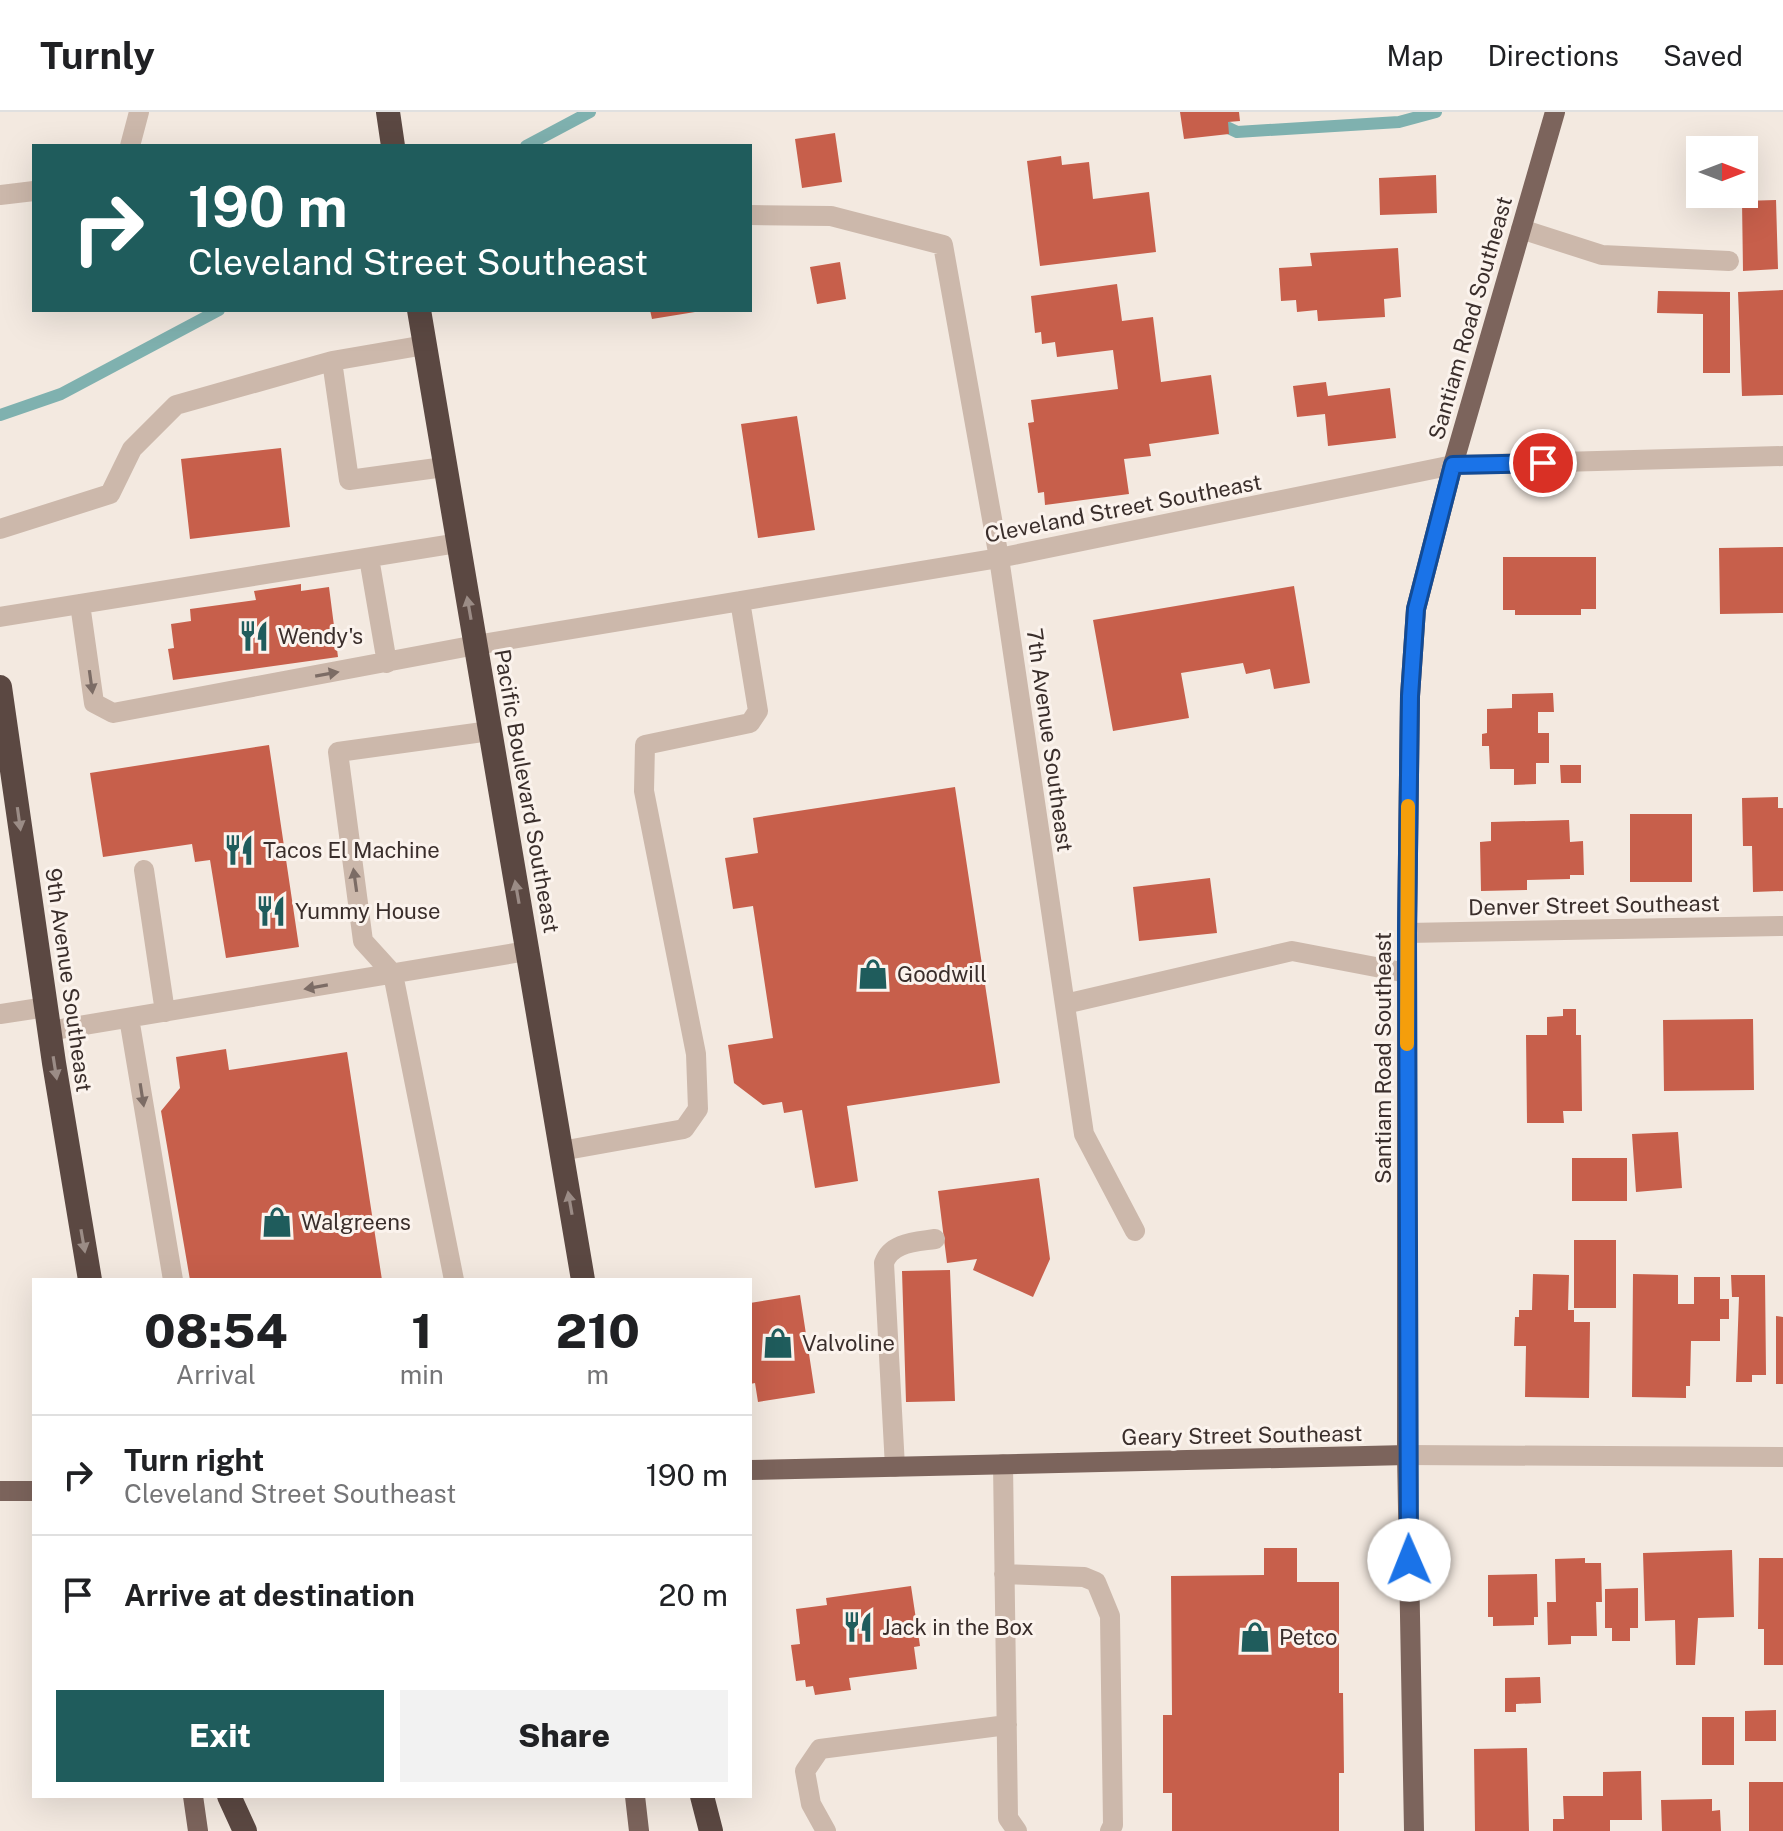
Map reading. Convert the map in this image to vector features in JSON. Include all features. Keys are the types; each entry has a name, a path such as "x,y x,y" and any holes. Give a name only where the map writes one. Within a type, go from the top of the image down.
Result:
{"highway":[{"path":"388,112 393,144"},
{"name":"Pacific Boulevard Southeast","path":"419,312 583,1278"},
{"name":"9th Avenue Southeast","path":"0,687 47,1019 90,1278"},
{"path":"230,1798 245,1831"},
{"path":"703,1798 711,1831"}],"main road":[{"name":"Santiam Road Southeast","path":"1414,1831 1407,1455 1407,933 1410,696 1416,609 1453,465 1555,112"},
{"name":"Geary Street Southeast","path":"752,1470 1407,1455"},
{"path":"0,1491 32,1491"},
{"path":"193,1798 198,1831"},
{"path":"635,1798 639,1831"}],"street":[{"path":"131,144 139,112"},
{"path":"0,195 32,191"},
{"name":"7th Avenue Southeast","path":"752,215 831,216 943,245 999,558 1084,1134 1135,1231"},
{"path":"1521,229 1602,255 1729,261"},
{"path":"0,529 110,494 132,449 176,405 332,361 425,345"},
{"path":"332,361 349,480 444,467"},
{"name":"Cleveland Street Southeast","path":"80,604 94,703 113,713 476,645 999,558 1453,465 1783,456"},
{"path":"0,617 458,543"},
{"path":"369,558 387,663"},
{"path":"561,1151 684,1129 698,1109 696,1054 644,791 645,745 750,723 758,711 740,601"},
{"path":"454,1278 393,974 363,941 338,752 490,731"},
{"path":"144,870 165,1012"},
{"name":"Denver Street Southeast","path":"1407,933 1783,926"},
{"path":"0,1014 47,1019 129,1018 527,951"},
{"path":"1065,1004 1292,951 1407,973"},
{"path":"129,1018 173,1278"},
{"path":"895,1467 884,1263 887,1254 901,1245 935,1239"},
{"name":"Geary Street Southeast","path":"1407,1455 1783,1457"},
{"path":"1003,1464 1008,1818 1017,1831"},
{"path":"1004,1574 1084,1577 1096,1582 1104,1598 1110,1616 1113,1825 1110,1831"},
{"path":"826,1831 811,1804 805,1771 820,1749 1007,1725"}],"building":[{"path":"1180,112 1239,112 1240,121 1228,122 1229,134 1184,139"},
{"path":"835,133 842,182 802,188 795,139"},
{"path":"1061,156 1062,165 1089,162 1093,199 1149,192 1156,252 1040,266 1027,161"},
{"path":"1436,175 1437,213 1380,215 1379,178"},
{"path":"1776,200 1778,269 1743,271 1742,208 1758,208 1758,201"},
{"path":"1398,248 1401,297 1384,299 1385,317 1318,321 1317,310 1297,312 1296,300 1281,301 1279,268 1312,266 1310,253"},
{"path":"840,262 846,299 817,304 810,267"},
{"path":"1117,284 1122,321 1153,317 1161,382 1211,375 1219,434 1149,444 1151,456 1124,459 1129,494 1045,505 1044,492 1038,493 1028,423 1034,422 1031,400 1118,389 1113,350 1057,357 1055,342 1042,344 1041,332 1035,333 1031,296"},
{"path":"1783,290 1783,395 1742,396 1738,292"},
{"path":"1658,291 1730,292 1730,373 1703,373 1703,314 1657,313"},
{"path":"650,312 695,312 652,319"},
{"path":"1326,382 1328,396 1390,388 1396,438 1328,446 1325,414 1297,417 1293,386"},
{"path":"797,416 815,530 758,538 741,424"},
{"path":"281,448 290,527 190,539 181,459"},
{"path":"1783,547 1783,613 1720,614 1719,548"},
{"path":"1503,557 1596,557 1596,609 1581,609 1581,615 1515,615 1515,610 1503,610"},
{"name":"Wendy's","path":"301,584 301,591 329,587 338,657 173,680 168,649 174,648 171,624 191,621 190,609 256,600 254,591"},
{"path":"1294,586 1310,683 1274,689 1270,669 1246,674 1243,663 1181,673 1189,718 1113,731 1093,620"},
{"path":"1553,693 1554,712 1538,712 1538,733 1549,733 1549,763 1536,763 1536,784 1514,785 1514,769 1490,769 1489,746 1482,746 1482,734 1487,733 1487,709 1512,708 1512,694"},
{"name":"Tacos El Machine","path":"269,745 299,947 226,958 210,860 195,862 192,844 103,857 90,773"},
{"path":"1560,765 1581,765 1581,783 1561,783"},
{"name":"Goodwill","path":"955,787 1000,1083 847,1106 858,1181 815,1188 802,1110 784,1113 782,1102 763,1105 734,1083 728,1045 773,1038 753,906 733,909 725,858 758,853 753,818"},
{"path":"1778,797 1778,808 1783,808 1783,891 1753,892 1752,846 1743,846 1742,798"},
{"path":"1630,814 1692,814 1692,882 1630,882"},
{"path":"1569,820 1570,842 1583,841 1584,875 1570,875 1570,879 1527,880 1527,890 1481,891 1480,842 1491,841 1491,822"},
{"path":"1210,878 1217,933 1139,941 1133,887"},
{"path":"1563,1009 1576,1009 1576,1035 1581,1035 1582,1111 1563,1111 1564,1123 1527,1123 1526,1035 1547,1035 1547,1017 1563,1016"},
{"path":"1753,1019 1754,1090 1664,1091 1663,1020"},
{"name":"Walgreens","path":"226,1049 229,1070 347,1052 382,1278 190,1278 161,1111 180,1088 176,1057"},
{"path":"1678,1132 1682,1188 1636,1192 1632,1134"},
{"path":"1572,1158 1627,1158 1627,1201 1572,1201"},
{"path":"1039,1178 1050,1259 1033,1297 973,1270 977,1259 947,1263 938,1191"},
{"path":"1574,1240 1616,1240 1616,1308 1574,1308"},
{"path":"950,1270 955,1401 906,1402 902,1271"},
{"path":"1533,1274 1569,1275 1568,1310 1574,1310 1574,1322 1590,1322 1589,1398 1525,1397 1526,1346 1514,1346 1515,1317 1519,1317 1519,1310 1532,1310"},
{"path":"1633,1274 1678,1275 1678,1304 1694,1304 1694,1277 1720,1277 1720,1299 1729,1299 1729,1319 1720,1319 1720,1341 1691,1341 1690,1386 1686,1386 1686,1398 1632,1397"},
{"path":"1731,1275 1765,1275 1766,1375 1752,1375 1752,1382 1736,1382 1739,1297 1732,1297"},
{"name":"Valvoline","path":"800,1295 815,1393 758,1402 755,1383 752,1384 752,1303"},
{"path":"1776,1316 1783,1317 1783,1384 1776,1384"},
{"name":"Petco","path":"1264,1548 1297,1548 1297,1582 1339,1582 1339,1693 1343,1693 1344,1773 1339,1773 1339,1831 1172,1831 1172,1793 1163,1793 1163,1715 1172,1715 1171,1576 1264,1575"},
{"path":"1732,1550 1734,1617 1698,1618 1695,1665 1676,1665 1675,1620 1645,1621 1643,1553"},
{"path":"1585,1558 1585,1563 1601,1563 1602,1602 1596,1602 1597,1636 1571,1636 1571,1644 1548,1645 1547,1602 1556,1602 1555,1559"},
{"path":"1759,1558 1783,1558 1783,1665 1764,1665 1764,1629 1758,1629"},
{"path":"1537,1574 1538,1617 1534,1617 1534,1625 1493,1626 1493,1617 1488,1617 1488,1575"},
{"name":"Jack in the Box","path":"911,1586 920,1646 914,1647 917,1669 849,1678 851,1690 815,1695 813,1686 806,1687 805,1680 796,1681 791,1645 800,1644 796,1609 827,1605 826,1598"},
{"path":"1638,1588 1638,1628 1630,1628 1630,1641 1612,1641 1612,1628 1605,1628 1605,1589"},
{"path":"1540,1677 1541,1703 1516,1704 1516,1712 1505,1712 1505,1678"},
{"path":"1776,1710 1776,1741 1745,1741 1745,1711"},
{"path":"1702,1717 1734,1717 1734,1765 1702,1765"},
{"path":"1527,1748 1529,1831 1475,1831 1474,1749"},
{"path":"1641,1771 1642,1820 1610,1820 1610,1831 1553,1831 1553,1819 1564,1819 1563,1796 1603,1796 1603,1772"},
{"path":"1749,1782 1783,1782 1783,1831 1749,1831"},
{"path":"1712,1799 1712,1811 1720,1810 1721,1831 1662,1831 1661,1800"}],"waterway":[{"path":"530,144 590,112"},
{"path":"1195,112 1237,132 1399,122 1436,112"},
{"path":"0,415 61,394 215,312"}],"slow traffic":[{"path":"1407,1044 1408,806"}],"place":[{"name":"Wendy's","path":"254,636"},
{"name":"Tacos El Machine","path":"239,850"},
{"name":"Yummy House","path":"271,911"},
{"name":"Goodwill","path":"873,974"},
{"name":"Walgreens","path":"277,1222"},
{"name":"Valvoline","path":"778,1343"},
{"name":"Jack in the Box","path":"858,1627"},
{"name":"Petco","path":"1255,1637"}],"route":[{"path":"1409,1560 1407,933 1410,696 1416,609 1453,465 1543,463"}]}
